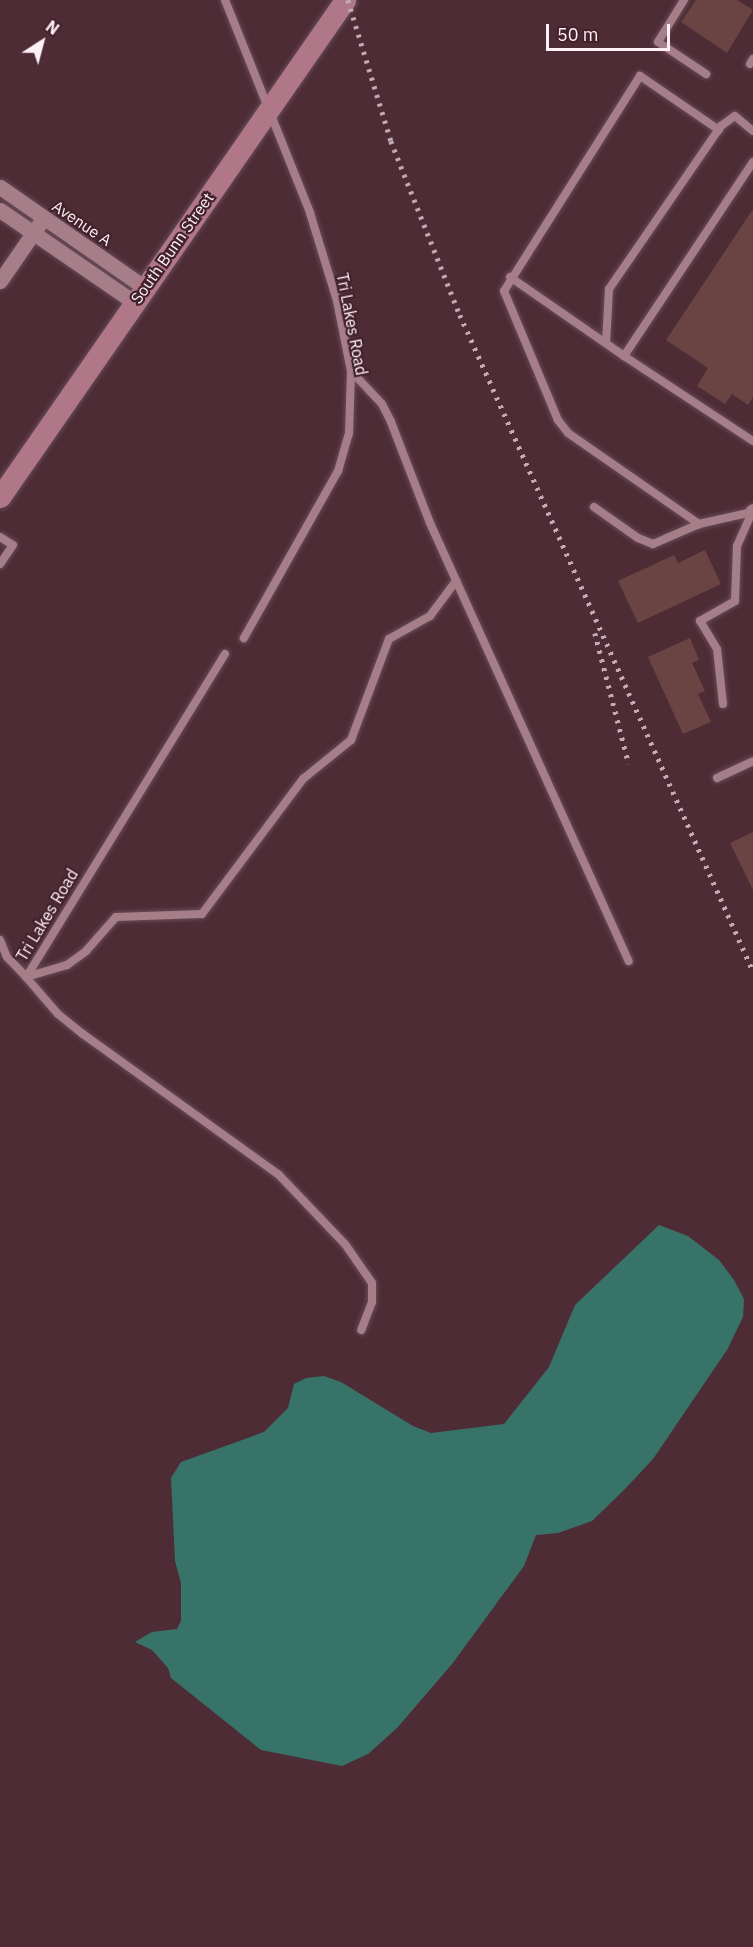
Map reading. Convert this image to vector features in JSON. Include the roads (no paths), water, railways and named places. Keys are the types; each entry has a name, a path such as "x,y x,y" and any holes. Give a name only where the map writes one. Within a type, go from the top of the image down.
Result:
{"street":[{"name":"South Bunn Street","path":"0,497 345,0"},
{"name":"Avenue A","path":"0,187 43,218 139,295"},
{"name":"Avenue A","path":"0,210 139,295"},
{"path":"0,280 43,218"}],"lane":[{"name":"Tri Lakes Road","path":"225,0 269,107 317,235 337,301 351,370 349,433 338,471 244,638"},
{"path":"684,0 658,42 706,74"},
{"path":"699,524 563,426 504,291 510,277 640,76 719,130"},
{"path":"606,343 609,289 719,130 735,116 753,130"},
{"path":"624,356 753,162"},
{"path":"510,277 753,441"},
{"path":"351,370 382,404 456,581 522,730 589,866 629,961"},
{"path":"594,507 638,538 653,544 699,524 753,512"},
{"path":"723,704 717,649 699,621 735,601 737,546 753,512"},
{"path":"0,537 13,545 0,564"},
{"path":"0,940 7,957 26,977 67,965 86,951 116,917 202,914 303,779 351,740 389,639 430,616 456,581"},
{"name":"Tri Lakes Road","path":"225,654 26,977 58,1014 83,1034 279,1175 345,1244 372,1283 372,1302 361,1330"},
{"path":"717,778 753,761"}],"railway":[{"path":"348,0 391,141 460,315 753,971"},
{"path":"595,633 629,764"}]}
